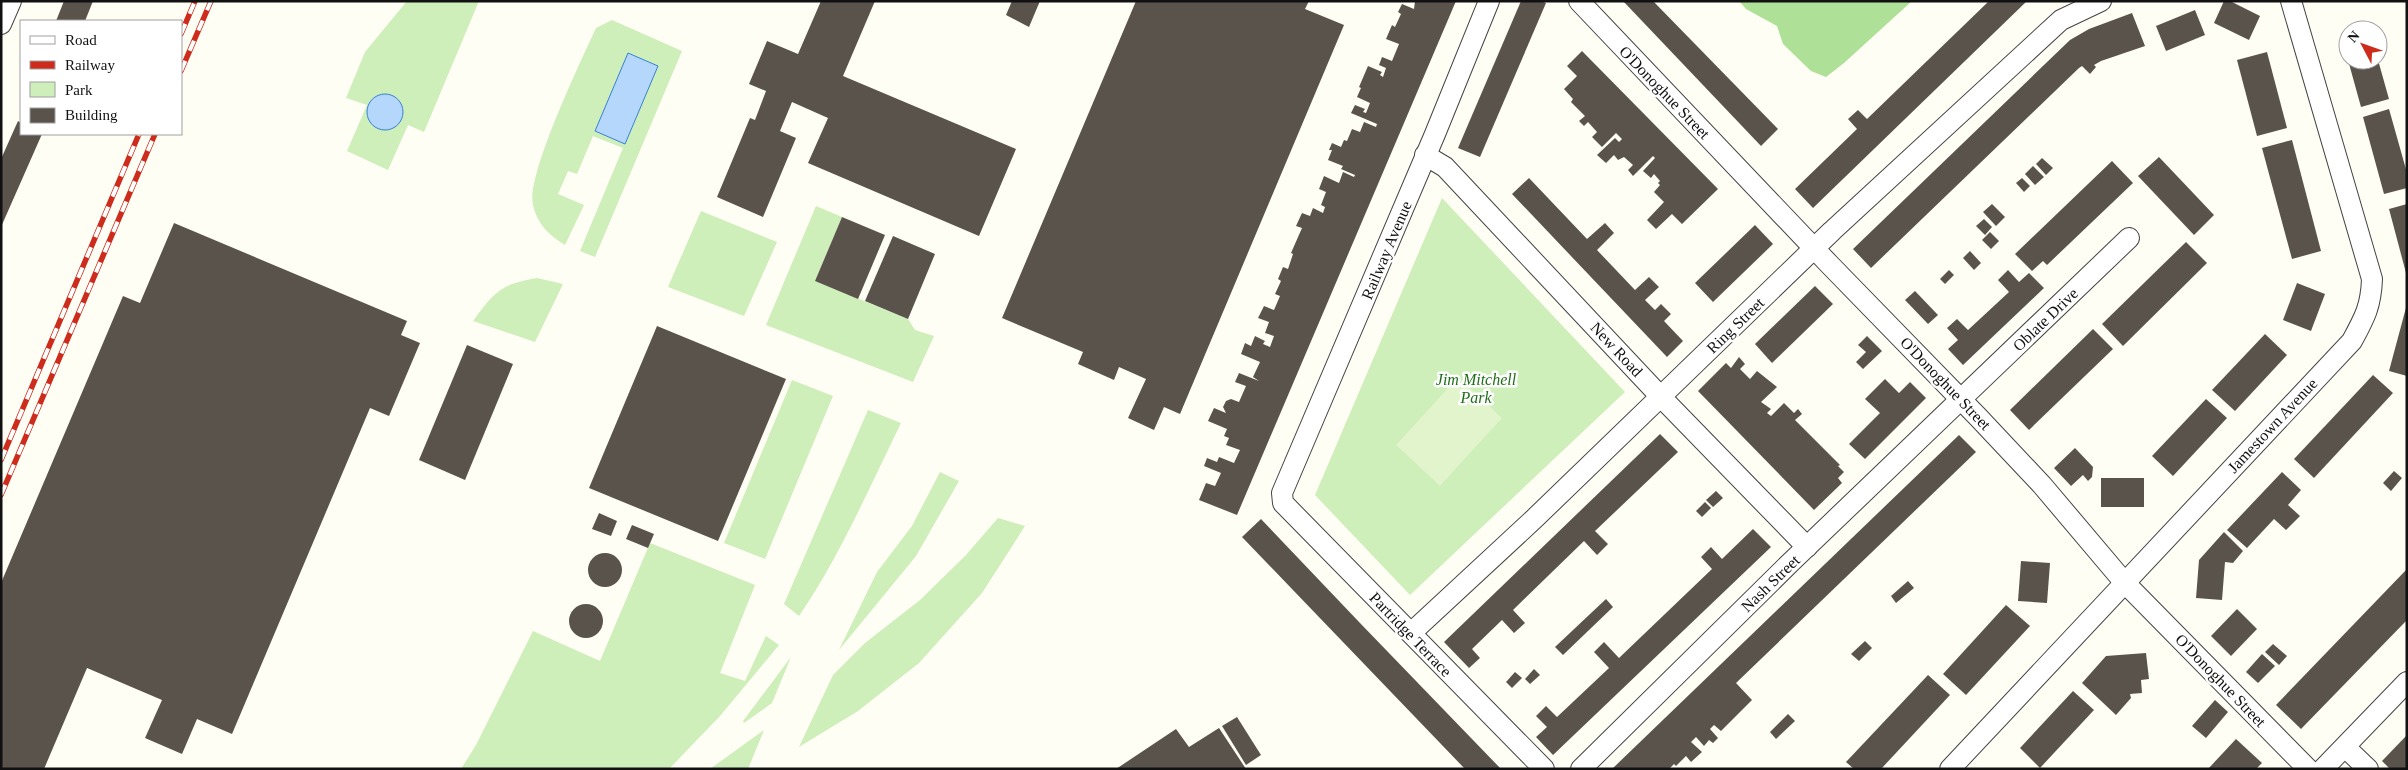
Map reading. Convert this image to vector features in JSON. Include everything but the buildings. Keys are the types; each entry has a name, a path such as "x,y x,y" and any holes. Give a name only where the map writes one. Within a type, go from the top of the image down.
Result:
{"street":[{"path":"1,24 11,1"},
{"name":"Railway Avenue","path":"1282,498 1282,493 1489,1"},
{"name":"O'Donoghue Street","path":"1579,1 2042,485 2124,582 2308,769"},
{"name":"Ring Street","path":"1411,634 1534,519 1815,248 2061,20 2101,1"},
{"name":"Jamestown Avenue","path":"1950,769 2352,341 2364,319 2371,300 2372,279 2291,1"},
{"name":"New Road","path":"1425,156 1445,167 1660,396 1807,547"},
{"name":"Oblate Drive","path":"1961,399 2128,238"},
{"name":"Nash Street","path":"1581,769 1961,399"},
{"name":"Partridge Terrace","path":"1282,498 1283,502 1544,769"},
{"path":"2323,769 2407,682"},
{"path":"2344,747 2368,769"}],"green space":[{"path":"407,1 479,1 424,132 408,125 388,170 347,151 367,105 346,98 365,52"},
{"path":"1739,1 1912,1 1826,77 1811,71 1783,44 1777,26 1746,9"},
{"path":"612,20 682,51 595,257 580,251 623,148 593,136 577,174 568,171 558,194 584,205 565,245 549,233 537,218 533,205 533,190 538,169 556,118 596,28"},
{"name":"Jim Mitchell Park","path":"1442,198 1625,392 1410,595 1315,495"},
{"path":"816,206 842,217 815,281 908,319 915,330 934,336 913,382 766,325"},
{"path":"701,211 777,242 744,316 668,287"},
{"path":"537,278 563,284 535,342 473,321 499,291 515,283"},
{"path":"1458,377 1502,418 1440,486 1396,445"},
{"path":"792,380 833,396 765,559 724,543"},
{"path":"868,410 901,423 841,546 799,616 784,604"},
{"path":"940,472 959,481 916,556 839,650 877,572 912,526"},
{"path":"998,518 1025,526 982,593 919,663 858,711 799,747 833,675 865,643 920,600 966,555"},
{"path":"650,543 755,585 720,673 745,681 766,636 779,645 720,716 669,769 461,769 476,745 533,631 600,661"},
{"path":"791,657 772,703 744,723 743,721"},
{"path":"764,730 748,769 710,769"}],"water":[{"path":"628,53 658,66 625,144 595,131"},
{"path":"385,94 397,100 403,112 397,124 385,130 373,124 367,112 373,100"}],"railway":[{"path":"182,32 195,1"},
{"path":"182,69 211,1"},
{"path":"1,460 139,135"},
{"path":"1,495 155,135"}]}
